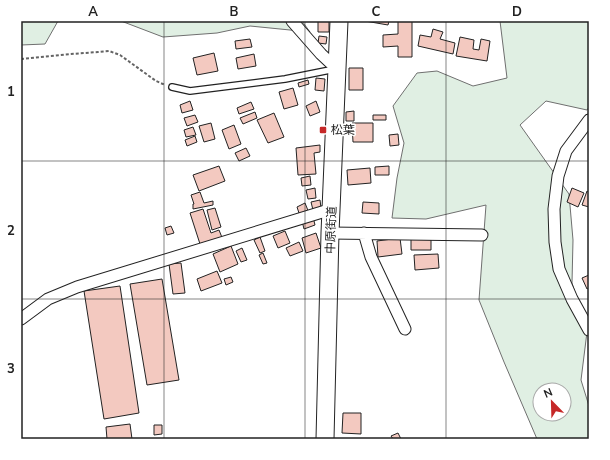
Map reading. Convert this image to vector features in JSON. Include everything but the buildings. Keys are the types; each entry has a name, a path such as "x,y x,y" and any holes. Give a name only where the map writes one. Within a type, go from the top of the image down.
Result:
{"main road":[{"name":"中原街道","path":"325,439 330,233 339,21"}],"street":[{"path":"292,21 321,54 337,69"},
{"path":"589,120 566,152 558,176 554,209 555,242 559,269 572,300 589,330"},
{"path":"21,319 48,299 77,287 332,208"},
{"path":"330,233 482,235"},
{"path":"364,233 371,257 405,329"}],"lane":[{"path":"172,87 190,92 285,79 337,69"}],"path":[{"path":"21,59 109,50 120,55 156,81 172,87"}],"green space":[{"path":"21,21 58,21 45,44 21,45"},
{"path":"121,21 302,21 310,32 250,26 217,33 163,37"},
{"path":"500,21 589,21 589,107 587,110 546,101 520,125 569,194 573,240 572,283 587,332 581,380 589,406 589,439 537,439 479,300 486,205 426,219 392,218 397,178 404,143 393,106 417,73 437,71 473,86 507,78"}],"place":[{"name":"松葉","path":"323,130"}]}
